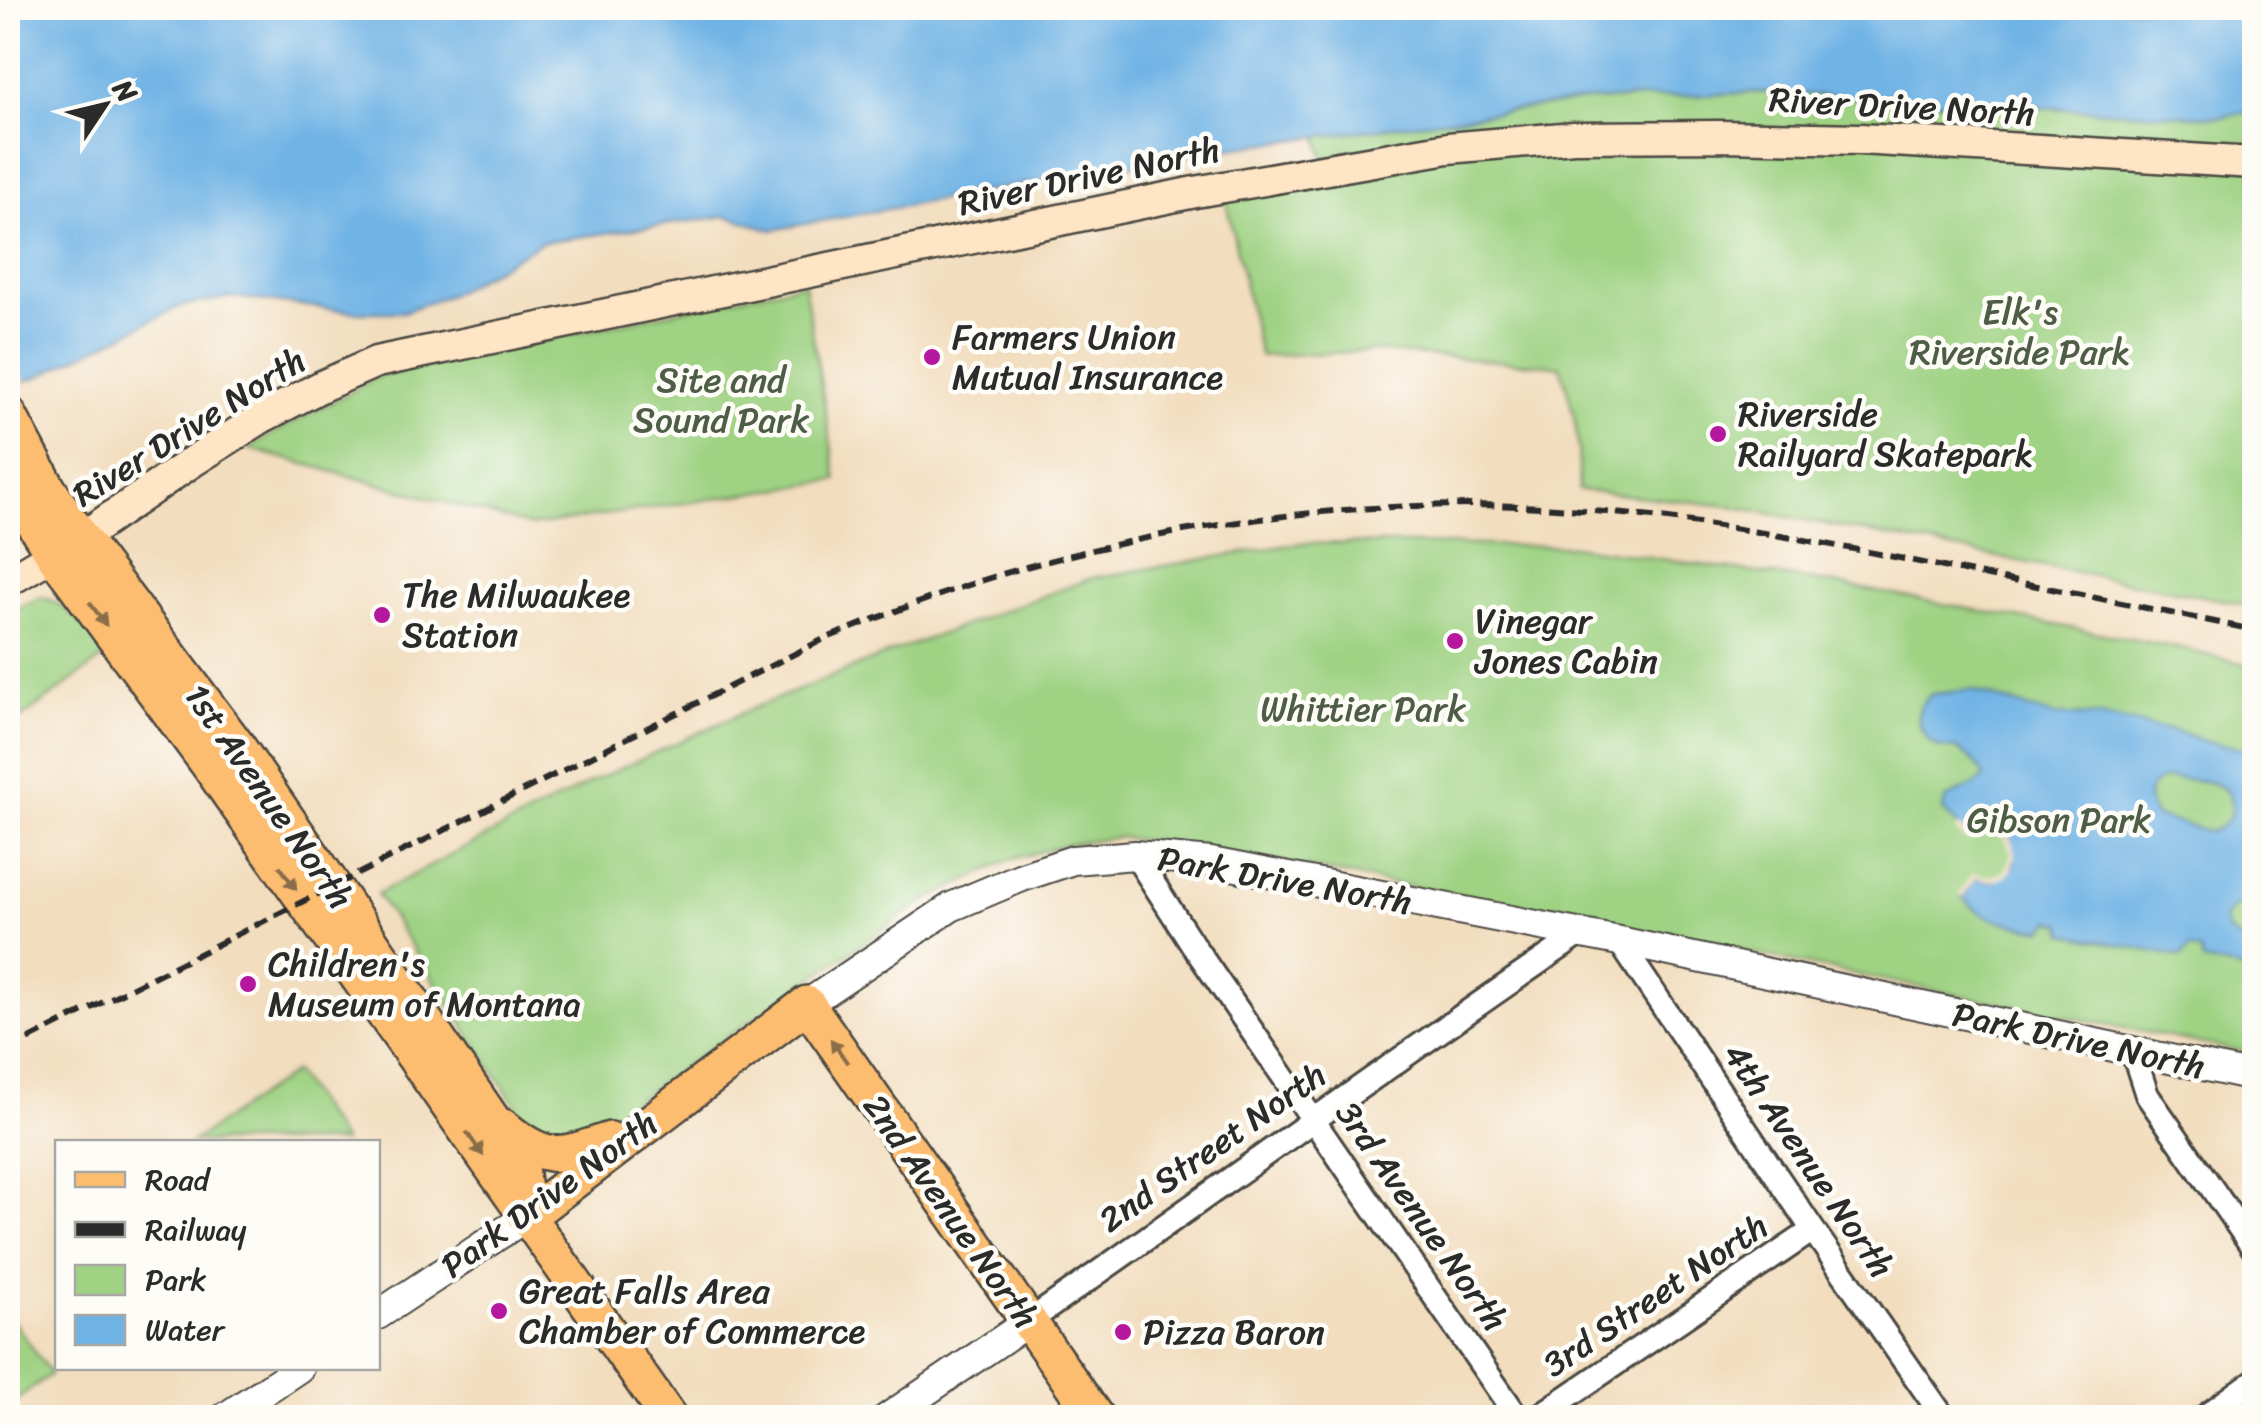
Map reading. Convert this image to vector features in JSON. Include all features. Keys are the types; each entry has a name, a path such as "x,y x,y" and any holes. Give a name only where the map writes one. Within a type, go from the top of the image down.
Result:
{"main road":[{"name":"River Drive North","path":"8,581 68,547 262,418 376,362 1195,192 1479,144 1574,137 1860,139 2254,163"},
{"name":"1st Avenue North","path":"8,414 26,492 237,746 520,1159 526,1216"},
{"name":"1st Avenue North","path":"68,547 207,762 669,1418"},
{"name":"Park Drive North","path":"526,1216 807,1004"},
{"name":"2nd Avenue North","path":"807,1004 1096,1418"},
{"path":"490,1117 532,1149 549,1153 571,1154 640,1130"}],"street":[{"name":"Park Drive North","path":"807,1004 948,909 1072,860 1135,855 1211,862 1619,941 2254,1078"},
{"name":"3rd Avenue North","path":"1135,855 1518,1418"},
{"name":"2nd Street North","path":"887,1418 1579,935"},
{"name":"4th Avenue North","path":"1619,941 1812,1230 1944,1418"},
{"path":"2134,1052 2147,1094 2254,1248"},
{"name":"Park Drive North","path":"380,1314 526,1216"},
{"name":"3rd Street North","path":"1536,1418 1812,1230"},
{"path":"237,1414 295,1370"},
{"path":"2202,1418 2254,1381"}],"green space":[{"name":"Elk's Riverside Park","path":"1762,92 2221,117 2254,111 2254,606 1730,506 1578,490 1576,427 1560,366 1373,351 1260,356 1225,196 1329,179 1318,136 1584,101"},
{"name":"Site and Sound Park","path":"804,283 837,480 532,526 247,448 380,376"},
{"path":"1301,543 1572,546 1842,585 2173,647 2254,666 2254,1054 1549,913 1251,857 1120,837 1070,844 1009,860 921,903 620,1111 586,1129 565,1133 528,1124 377,894 597,779 749,710 890,653 1092,578"},
{"path":"41,597 71,613 107,655 8,728 8,613"},
{"path":"294,1072 342,1140 195,1140"},
{"path":"15,1323 51,1374 8,1406 8,1328"}],"water":[{"path":"8,8 2254,8 2254,111 2221,117 1762,92 1584,101 1209,151 772,230 727,216 542,242 451,294 403,312 355,312 233,297 181,306 40,376 8,387"},
{"path":"1971,690 2051,715 2101,716 2254,750 2254,906 2236,906 2224,919 2228,931 2239,940 2254,939 2254,972 2203,961 2200,951 2189,948 2182,957 2065,934 2063,923 2052,921 2043,930 2000,921 1971,906 1962,897 1976,878 1994,881 2014,864 2010,837 1984,827 1968,836 1943,811 1945,800 1984,776 1964,753 1939,747 1925,735 1919,712 1932,694","holes":["2166,778 2218,785 2230,798 2227,821 2210,832 2155,816 2148,793"]}],"pier":[{"path":"8,346 26,386 8,392"},
{"path":"1960,827 1968,836 1984,827 2003,830 2016,854 2010,872 2003,878 1976,878 1962,897 1959,893 1972,874 2000,873 2006,869 2011,854 2000,835 1985,832 1967,841 1955,830"}],"railway":[{"path":"8,1050 824,639 1016,570 1201,528 1264,518 1391,507 1517,506 1628,514 1849,548 2254,630"}],"place":[{"name":"Farmers Union Mutual Insurance","path":"932,357"},
{"name":"Riverside Railyard Skatepark","path":"1718,434"},
{"name":"The Milwaukee Station","path":"382,615"},
{"name":"Vinegar Jones Cabin","path":"1455,641"},
{"name":"Children's Museum of Montana","path":"248,984"},
{"name":"Great Falls Area Chamber of Commerce","path":"499,1311"},
{"name":"Pizza Baron","path":"1123,1332"}],"park label":[{"name":"Whittier Park","path":"1363,709"},
{"name":"Gibson Park","path":"2059,820"}]}
